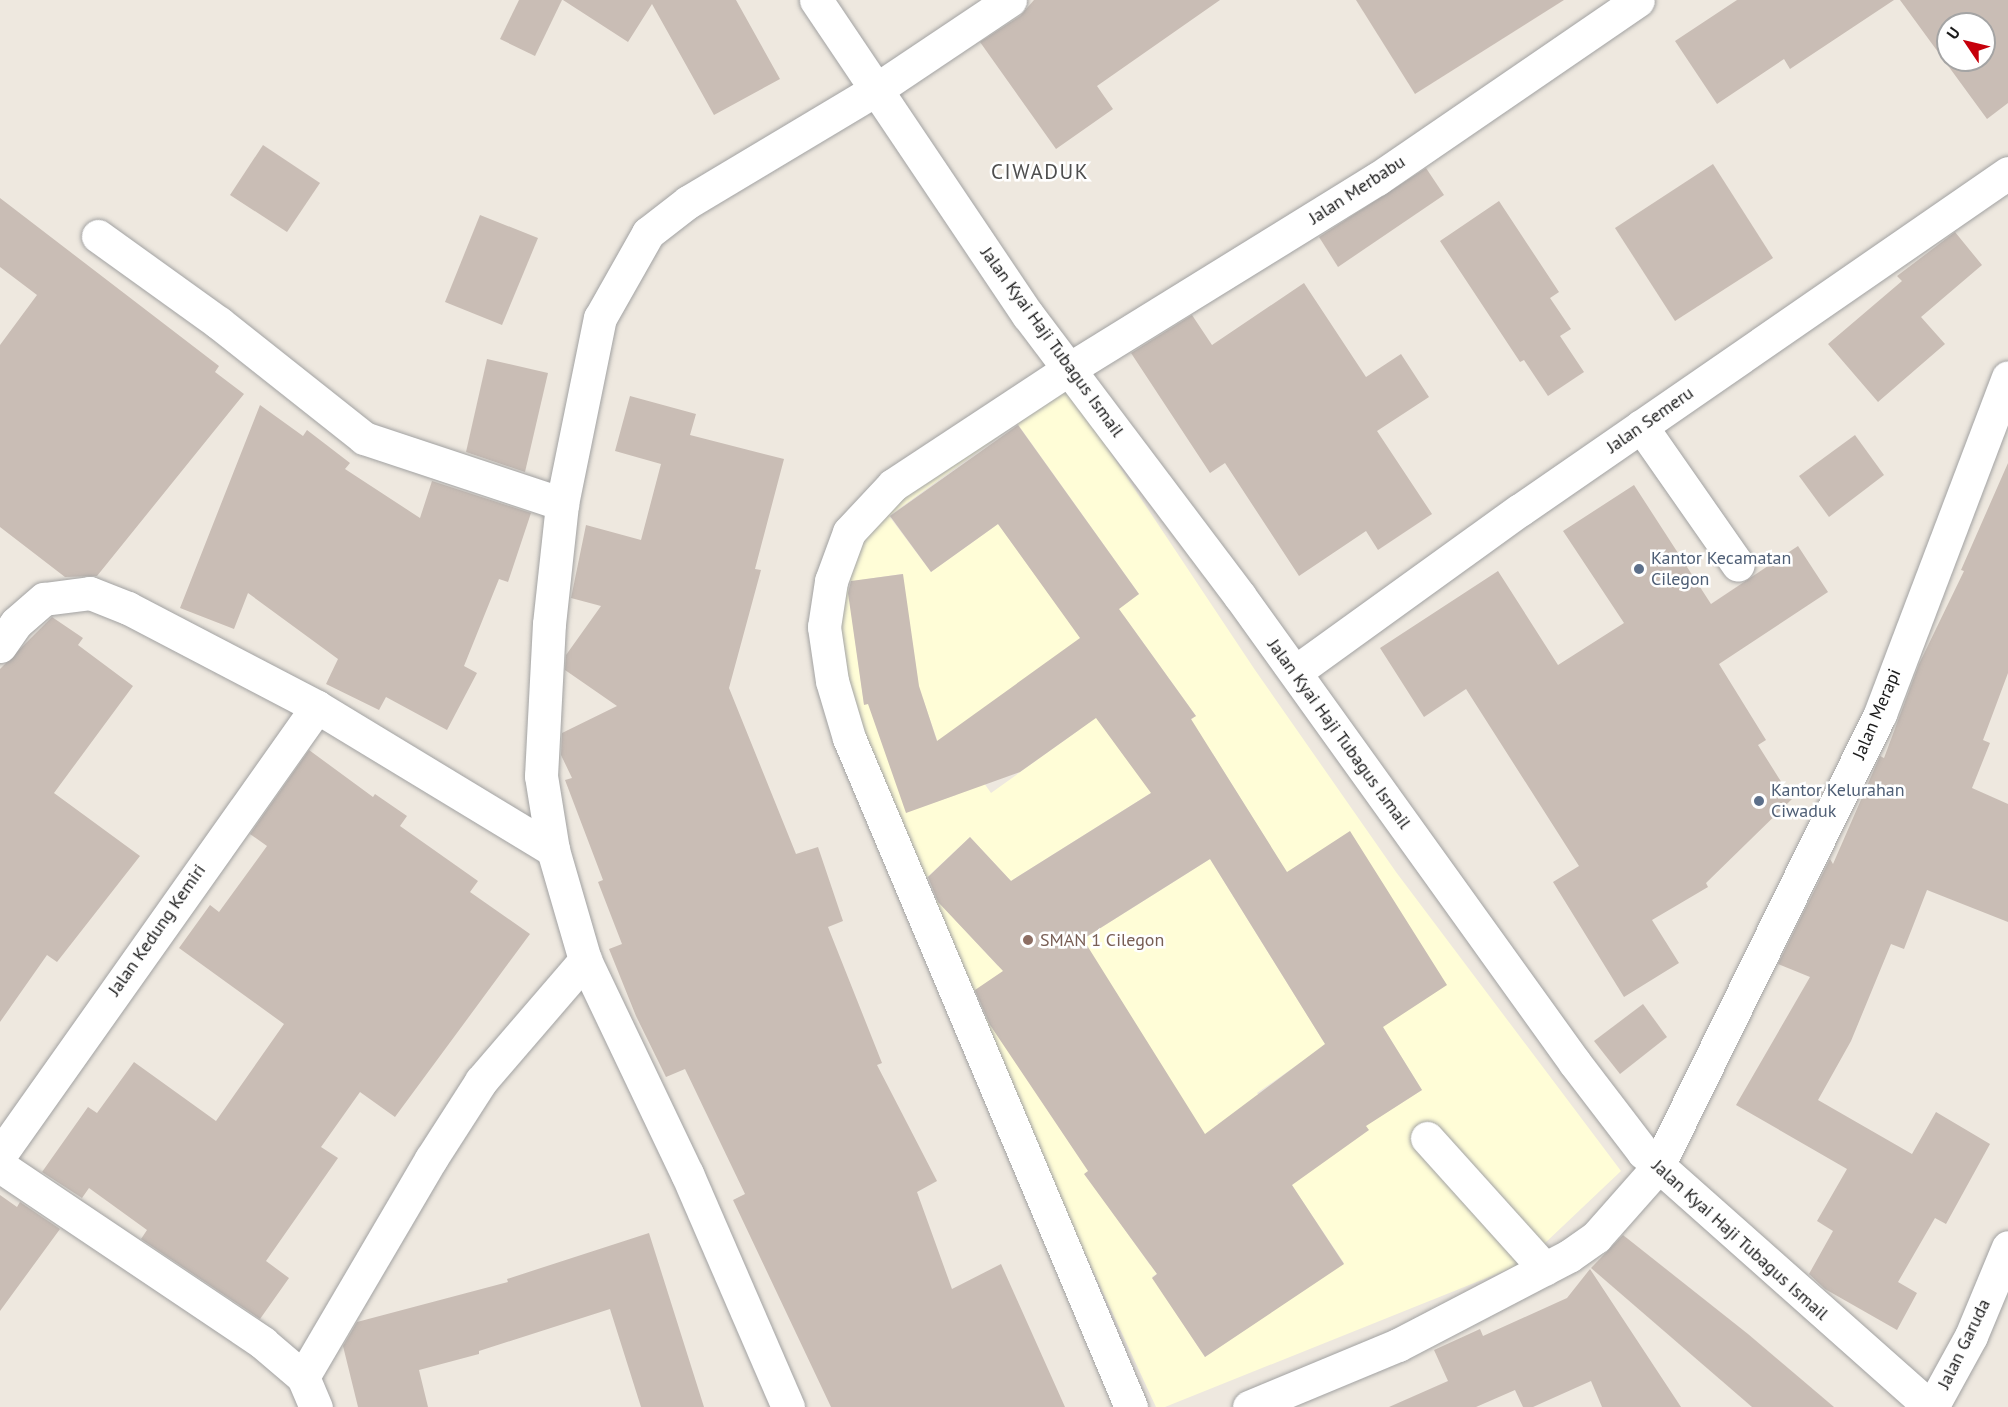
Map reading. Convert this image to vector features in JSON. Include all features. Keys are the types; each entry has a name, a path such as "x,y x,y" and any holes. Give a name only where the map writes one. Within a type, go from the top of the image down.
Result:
{"street":[{"name":"Jalan Kyai Haji Tubagus Ismail","path":"816,0 1028,315 1295,672 1575,1063 1657,1168 1931,1407"},
{"path":"788,1407 687,1174 585,960 554,850 541,776 549,624 562,504 600,318 648,233 688,202 876,89 1010,0"},
{"name":"Jalan Merbabu","path":"1131,1407 849,738 832,681 824,627 831,581 849,532 893,485 1069,369 1377,179 1638,0"},
{"name":"Jalan Semeru","path":"1295,672 1641,426 2008,173"},
{"path":"98,236 219,323 364,438 562,504"},
{"name":"Jalan Merapi","path":"1249,1407 1398,1345 1545,1269 1596,1237 1657,1168 1880,714 2008,377"},
{"path":"1641,426 1738,565"},
{"path":"2,639 44,598 90,593 128,608 317,707 554,850"},
{"name":"Jalan Kedung Kemiri","path":"0,1155 317,707"},
{"path":"303,1377 431,1159 482,1082 585,960"},
{"path":"1427,1138 1545,1269"},
{"path":"0,1166 263,1343 303,1377 316,1407"},
{"name":"Jalan Garuda","path":"1931,1407 1971,1336 2008,1247"}],"shaded area":[{"path":"1064,383 1255,670 1396,872 1621,1171 1524,1263 1165,1407 1156,1407 947,955 853,718 838,611 853,541 916,487","holes":["1017,423 1139,594 1080,637 998,524 931,572 889,516","902,574 920,696 864,704 847,582","1124,616 1196,716 1130,764 1058,664","923,699 956,795 906,812","1079,730 991,793 949,733","1213,754 1422,1090 1373,1121 1210,859 1083,939 998,966 921,883 970,837 1011,881","1021,959 1083,1163 970,994","1314,1053 1312,1170 1257,1093","1085,1174 1206,1225 1150,1265","1291,1184 1344,1263 1205,1357 1152,1277"]}],"building":[{"path":"519,0 562,0 535,56 500,39"},
{"path":"563,0 736,0 780,79 714,115 652,4 628,42"},
{"path":"1034,0 1220,0 1097,86 1113,109 1056,149 980,42 1020,16"},
{"path":"1356,0 1564,0 1415,94"},
{"path":"1737,0 1894,0 1790,69 1784,59 1717,104 1675,41"},
{"path":"1900,0 2008,0 2008,103 1987,119 1953,72 1996,72 1996,12 1936,12 1936,49"},
{"path":"263,145 320,183 287,232 230,195"},
{"path":"1713,164 1773,258 1675,321 1615,228"},
{"path":"1426,168 1444,195 1338,267 1319,237"},
{"path":"0,198 219,366 215,372 244,394 97,576 65,577 0,527 0,345 37,295 0,267"},
{"path":"1499,201 1559,292 1550,298 1571,329 1560,336 1584,372 1548,396 1524,360 1520,362 1440,241"},
{"path":"480,215 538,238 502,325 445,302"},
{"path":"1955,232 1982,265 1921,317 1945,344 1878,402 1828,344 1902,281 1897,276"},
{"path":"1304,283 1366,377 1401,354 1429,397 1377,431 1432,514 1378,550 1366,531 1299,576 1225,463 1210,473 1131,353 1192,315 1212,345"},
{"path":"487,359 548,373 525,472 466,452"},
{"path":"630,396 696,414 690,435 784,459 755,569 761,570 729,688 796,854 818,847 843,921 828,927 882,1063 877,1065 937,1181 917,1192 952,1289 1001,1264 1065,1407 831,1407 733,1200 745,1194 685,1069 666,1077 636,1016 609,949 622,944 598,882 603,880 565,780 572,778 561,755 562,733 617,706 565,670 566,655 601,606 571,598 586,525 641,540 661,464 615,451"},
{"path":"260,405 303,436 307,430 350,463 345,469 420,518 432,481 531,513 508,582 499,579 464,666 477,673 447,730 386,697 379,710 326,684 338,659 248,593 234,629 180,608"},
{"path":"1018,425 1139,594 1119,609 1196,716 1191,719 1287,872 1350,831 1447,985 1383,1027 1422,1090 1366,1126 1369,1130 1292,1185 1344,1264 1205,1357 1152,1278 1157,1274 1084,1174 1088,1171 990,1025 975,990 1003,971 938,902 928,877 970,837 1011,881 1151,793 1096,718 1020,772 906,813 868,704 864,705 848,593 851,581 903,574 919,686 937,741 1080,638 998,524 931,572 890,516","holes":["1210,859 1325,1044 1205,1134 1083,939"]},
{"path":"1855,435 1884,475 1829,517 1799,476"},
{"path":"2008,463 2008,673 1983,740 1990,743 1972,788 2008,804 2008,922 1927,890 1904,949 1891,944 1851,1041 1818,1100 1912,1154 1936,1112 1990,1144 1946,1224 1935,1218 1898,1282 1917,1293 1897,1330 1825,1289 1809,1274 1833,1231 1817,1221 1847,1169 1736,1105 1810,977 1778,964 1830,859 1833,864 1880,756 1884,758 1919,664 1964,571 1961,570"},
{"path":"1634,485 1711,604 1798,546 1828,592 1719,664 1766,740 1758,745 1792,799 1706,883 1708,887 1652,920 1679,963 1624,997 1553,882 1579,866 1466,689 1424,717 1380,648 1498,571 1558,665 1624,623 1563,531"},
{"path":"52,617 83,638 78,645 133,686 54,793 140,856 57,962 47,955 0,1022 0,669"},
{"path":"309,750 373,797 375,794 407,816 400,826 478,881 470,892 530,934 395,1117 360,1092 321,1147 338,1158 266,1261 289,1278 260,1319 141,1239 147,1230 89,1188 82,1198 42,1172 88,1107 97,1113 134,1062 216,1121 284,1024 179,948 210,905 219,912 267,846 250,834"},
{"path":"1643,1004 1667,1037 1620,1074 1594,1041"},
{"path":"0,1195 17,1207 20,1202 60,1229 0,1311"},
{"path":"649,1233 704,1407 641,1407 610,1309 479,1351 479,1354 419,1370 428,1407 358,1407 343,1346 357,1322 508,1282 507,1279"},
{"path":"1623,1235 1748,1334 1834,1407 1752,1407 1591,1268"},
{"path":"1590,1269 1681,1407 1602,1407 1591,1381 1533,1407 1523,1407 1515,1390 1476,1407 1389,1407 1448,1381 1434,1350 1480,1329 1483,1336 1567,1298"}],"place":[{"name":"Kantor Kecamatan Cilegon","path":"1639,569"},
{"name":"Kantor Kelurahan Ciwaduk","path":"1759,801"},
{"name":"SMAN 1 Cilegon","path":"1028,940"}],"district":[{"name":"CIWADUK","path":"1040,172"}]}
